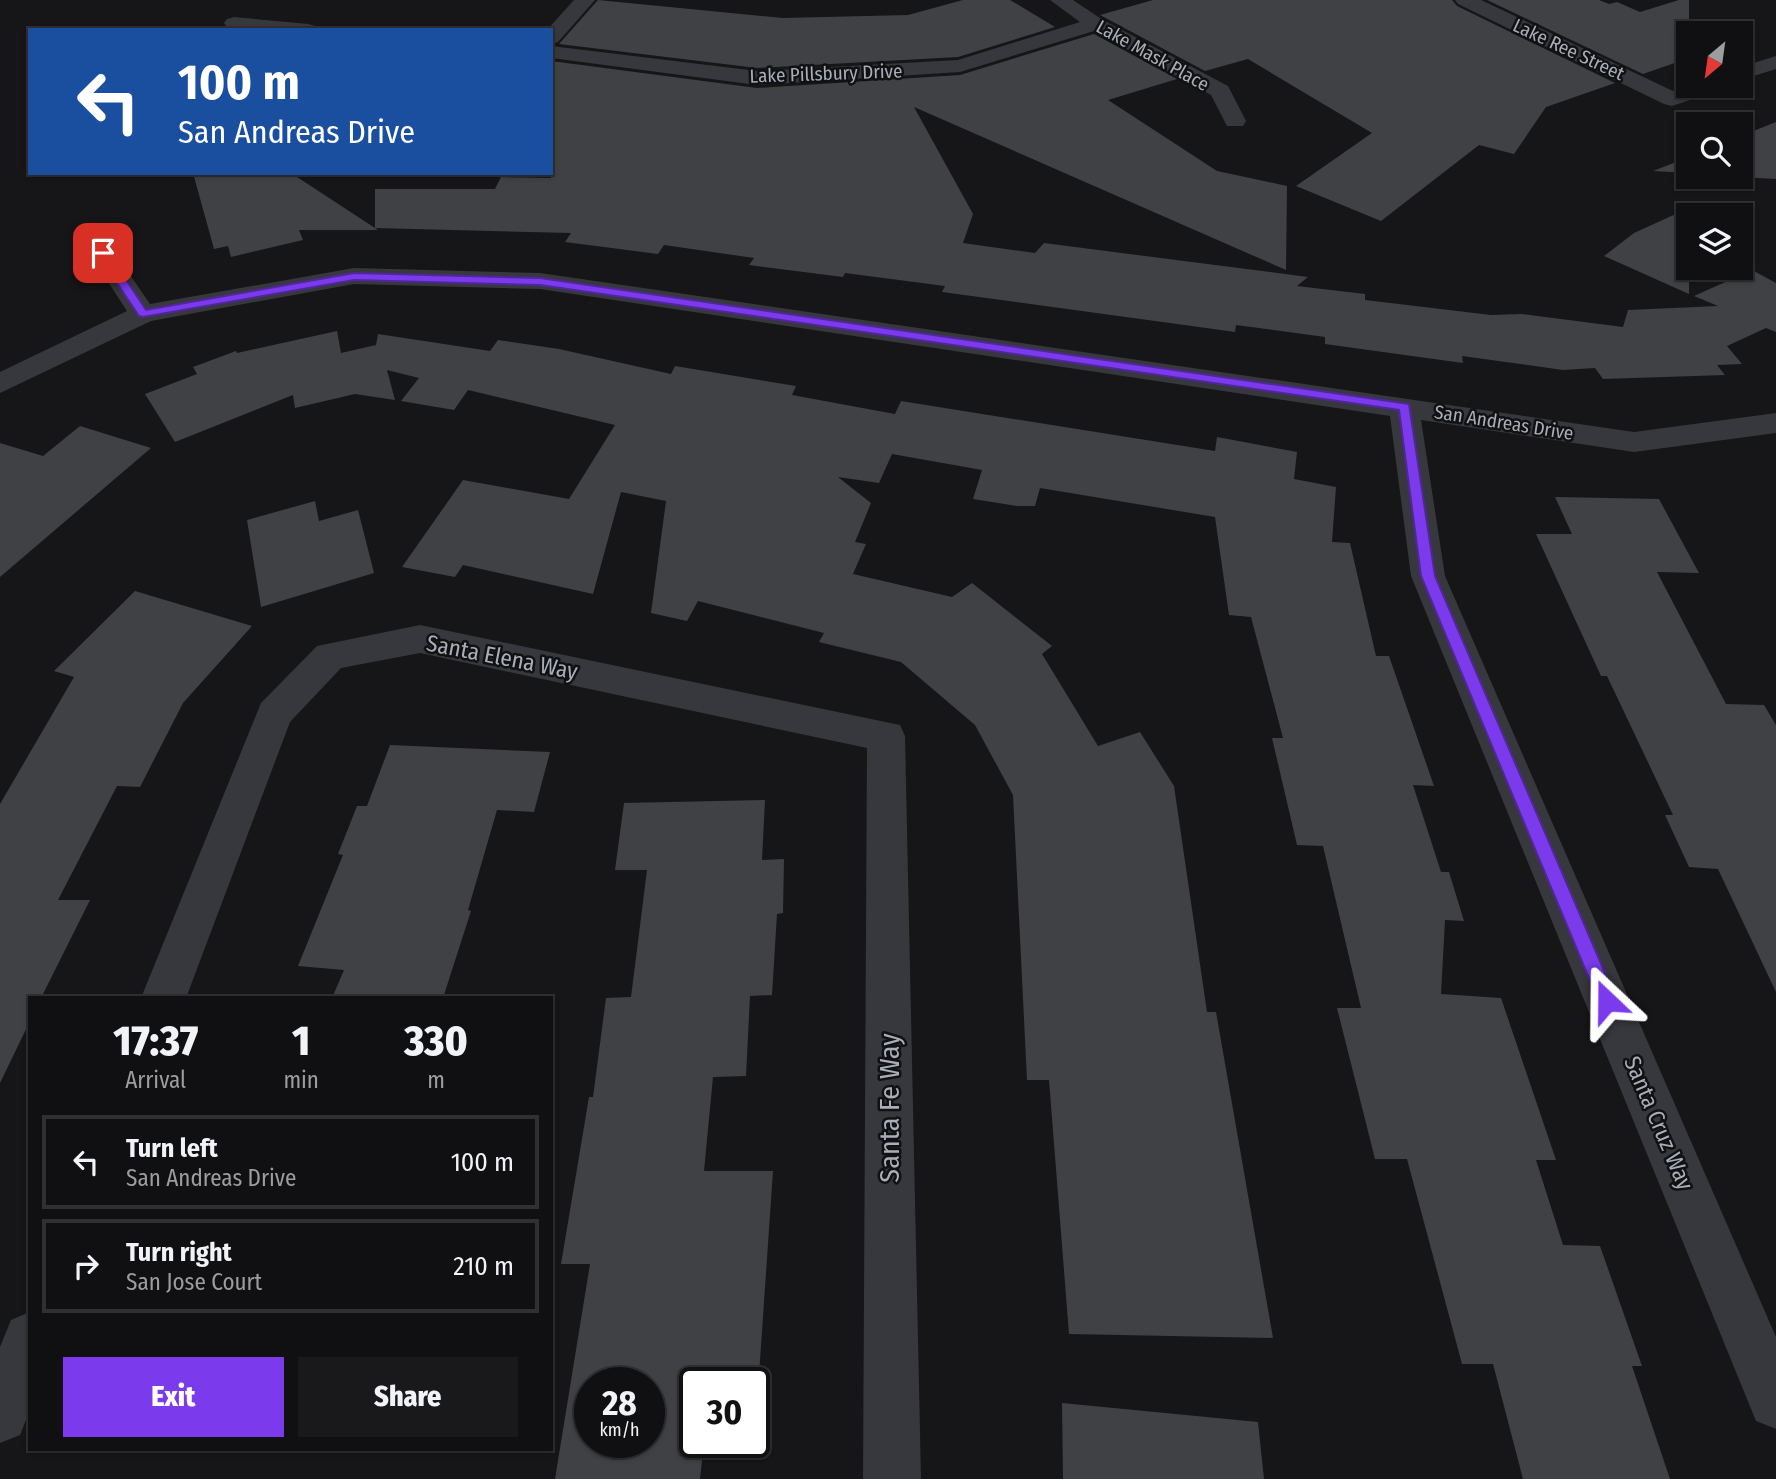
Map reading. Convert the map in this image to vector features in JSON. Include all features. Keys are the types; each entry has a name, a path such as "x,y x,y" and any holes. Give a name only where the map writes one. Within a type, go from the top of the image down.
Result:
{"street":[{"path":"553,36 585,0"},
{"name":"Lake Mask Place","path":"1060,0 1096,24 1220,91 1235,121"},
{"name":"Lake Ree Street","path":"1465,0 1672,99 1676,98"},
{"path":"241,15 299,28"},
{"name":"Lake Pillsbury Drive","path":"553,52 757,78 960,66 1096,24"},
{"path":"1754,70 1776,62"},
{"path":"89,233 143,314"},
{"name":"San Andreas Drive","path":"0,384 143,314 354,276 540,281 1634,442 1776,423"},
{"name":"Santa Cruz Way","path":"1405,407 1428,576 1776,1401"},
{"name":"Santa Elena Way","path":"164,996 274,713 330,656 420,639 886,736"},
{"name":"Santa Fe Way","path":"886,736 892,1479"},
{"path":"0,1415 28,1344"}],"building":[{"path":"598,0 783,18 908,15 963,0 1010,0 1055,27 958,57 757,68 559,44"},
{"path":"1153,0 1452,0 1457,6 1615,83 1546,107 1514,154 1479,145 1381,221 1296,186 1372,133 1248,59 1205,71 1100,15"},
{"path":"1487,0 1599,0 1609,4 1617,2 1640,12 1679,0 1689,0 1689,21 1676,21 1676,63 1643,74"},
{"path":"1094,34 1177,79 1108,100 1217,171 1287,186 1286,270 914,107 973,214 963,243 1035,253 1044,243 1308,277 1297,286 1365,294 1365,300 1491,315 1522,314 1623,327 1628,310 1718,306 1694,296 1730,280 1753,280 1753,271 1776,283 1776,332 1766,328 1727,346 1742,364 1717,365 1725,375 1603,379 1595,368 1563,370 1462,356 1463,363 1325,344 1325,337 1236,325 1235,332 942,292 945,286 845,273 843,277 749,265 754,258 664,245 658,254 565,242 571,233 375,228 375,189 495,189 501,177 551,178 553,61 757,88 960,75"},
{"path":"1776,122 1776,179 1753,178 1753,131"},
{"path":"1676,162 1676,172 1653,171"},
{"path":"194,175 294,175 378,230 299,230 303,240 231,257 228,246 214,249"},
{"path":"1676,214 1676,280 1689,280 1689,294 1604,256 1634,233"},
{"path":"337,331 341,353 376,345 378,334 490,351 498,340 559,349 671,374 675,366 796,386 792,395 895,414 901,401 1215,451 1217,437 1297,452 1294,479 1336,487 1332,542 1350,543 1376,656 1389,656 1434,786 1413,785 1441,872 1449,872 1464,921 1445,920 1441,994 1501,998 1556,1160 1536,1160 1563,1245 1600,1246 1642,1366 1632,1366 1670,1479 1523,1479 1493,1364 1462,1364 1407,1159 1375,1159 1337,1008 1361,1008 1323,846 1297,845 1272,738 1283,738 1251,617 1229,615 1215,517 1040,488 1035,506 973,499 982,470 892,454 879,483 838,477 871,503 855,542 866,544 853,574 952,597 972,583 1052,646 1042,654 1098,746 1140,732 1174,786 1207,1012 1216,1012 1273,1338 1069,1334 1049,1080 1027,1080 1013,795 975,725 901,662 819,642 824,633 698,601 687,621 651,613 666,501 621,492 593,594 463,565 455,577 402,567 463,480 569,499 615,425 468,390 454,410 401,401 419,378 387,370 395,400 355,394 295,408 293,395 175,442 145,394 197,374 193,367 236,351 237,353"},
{"path":"80,426 151,448 0,577 0,443 43,456"},
{"path":"1555,497 1659,499 1699,573 1657,572 1726,704 1764,705 1776,725 1776,992 1718,869 1689,867 1665,815 1673,815 1607,676 1601,676 1536,534 1572,534"},
{"path":"315,501 319,521 358,510 374,573 261,607 247,520"},
{"path":"135,591 252,626 183,703 140,787 117,786 58,900 90,900 42,996 28,996 28,1025 0,1083 0,804 74,677 54,671"},
{"path":"390,745 550,752 534,812 497,810 468,910 471,911 444,996 333,996 344,970 298,966 343,855 338,854 357,806 367,806"},
{"path":"765,800 762,860 784,859 783,913 777,914 772,995 750,996 746,1076 713,1077 704,1171 773,1171 760,1367 679,1367 679,1458 702,1458 700,1479 555,1479 590,1264 561,1264 589,1097 593,1097 606,998 631,997 647,870 615,870 624,803"},
{"path":"1062,1403 1258,1422 1264,1479 1063,1479"}],"route":[{"path":"103,253 143,314 354,276 540,281 1405,407 1428,576 1607,1001"}]}
